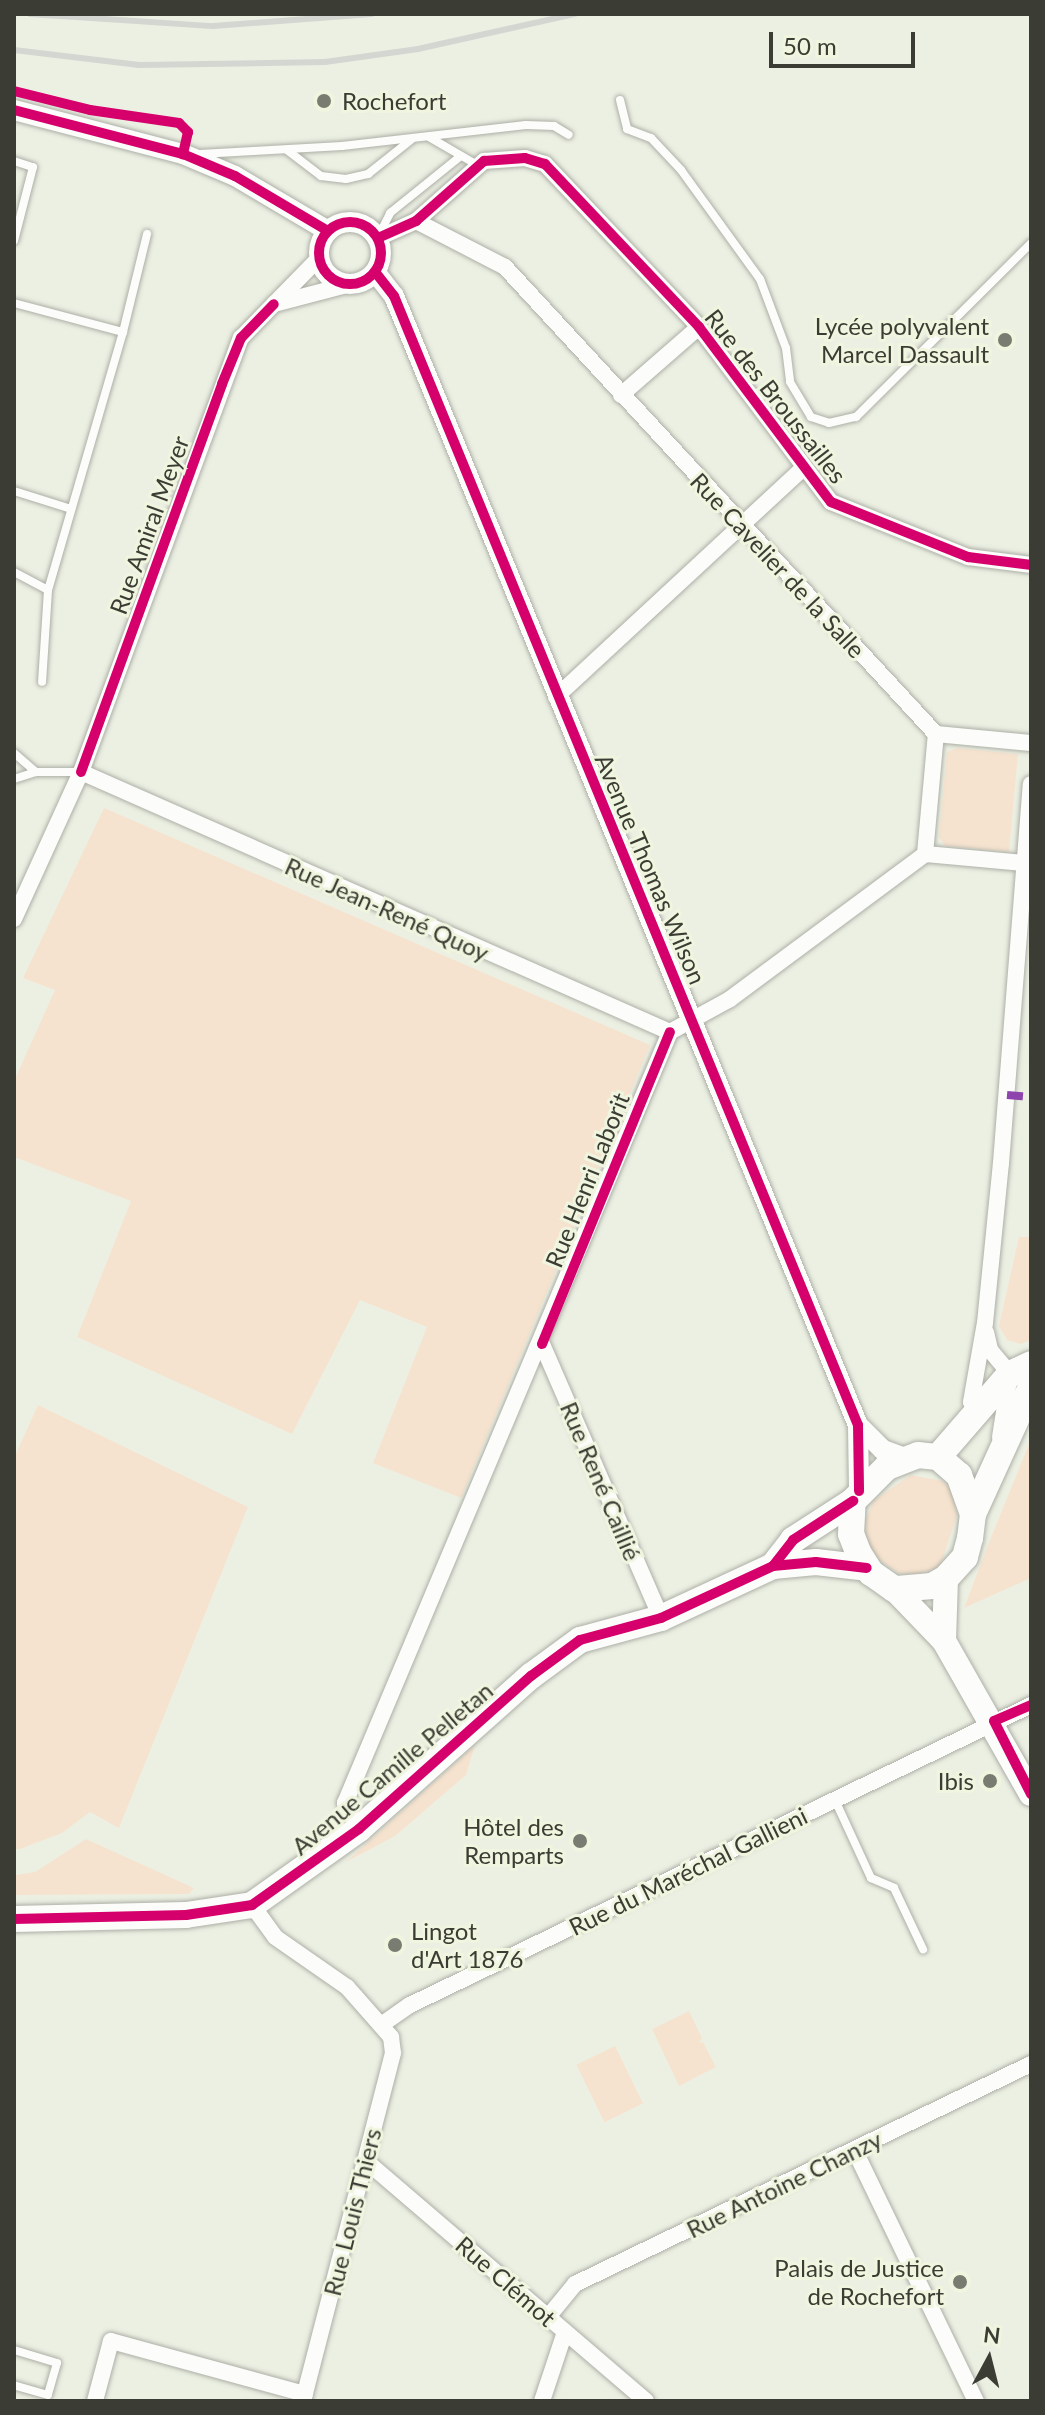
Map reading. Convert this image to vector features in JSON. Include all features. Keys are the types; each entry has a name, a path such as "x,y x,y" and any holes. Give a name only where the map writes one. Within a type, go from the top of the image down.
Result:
{"main road":[{"path":"938,1457 976,1411 1024,1375"},
{"path":"894,1589 932,1586 946,1578 965,1557 973,1514 992,1476 1024,1375"},
{"path":"973,1514 959,1475 938,1457 905,1458 856,1496 851,1534 867,1568 894,1589 944,1641 994,1721 1031,1794"},
{"name":"Avenue Camille Pelletan","path":"773,1566 793,1540 856,1496"},
{"name":"Avenue Camille Pelletan","path":"14,1919 186,1915 252,1905 359,1829 521,1684 580,1640 661,1618 773,1566 816,1562 867,1568"},
{"path":"944,1641 946,1578"}],"street":[{"path":"14,110 183,154 235,176 328,231"},
{"name":"Rue des Broussailles","path":"479,166 484,161 525,158 545,164 699,327 802,469 831,502 899,532 968,557 1031,565"},
{"path":"378,238 416,221 479,166"},
{"name":"Rue Cavelier de la Salle","path":"416,221 505,267 936,734"},
{"path":"274,304 347,285 376,273 382,255 378,238 351,222 328,231"},
{"path":"328,231 319,258 328,276 347,285"},
{"name":"Rue Amiral Meyer","path":"14,919 81,772 241,338 319,258"},
{"name":"Avenue Thomas Wilson","path":"376,273 401,313 556,697 692,1017 858,1425 883,1450 905,1458"},
{"path":"621,395 699,327"},
{"path":"556,697 802,469"},
{"path":"925,854 936,734 1031,743"},
{"name":"Rue Jean-René Quoy","path":"81,772 670,1032"},
{"path":"976,1411 971,1402 985,1323 1031,784"},
{"path":"670,1032 692,1017 730,999 925,854 1024,863"},
{"name":"Rue Henri Laborit","path":"359,1829 345,1803 542,1344 670,1032"},
{"path":"985,1323 990,1350 1024,1375"},
{"name":"Rue René Caillié","path":"542,1344 661,1618"},
{"name":"Avenue Thomas Wilson","path":"856,1496 858,1425"},
{"name":"Rue du Maréchal Gallieni","path":"384,2023 410,2005 1031,1705"},
{"path":"252,1905 275,1937 347,1987 384,2023"},
{"name":"Rue Louis Thiers","path":"304,2398 393,2053 384,2023"},
{"name":"Rue Antoine Chanzy","path":"548,2317 575,2284 1031,2064"},
{"path":"855,2151 976,2401"},
{"name":"Rue Clémot","path":"366,2161 646,2401"},
{"path":"542,2401 565,2332"},
{"path":"95,2401 111,2341 304,2398"}],"lane":[{"path":"620,100 627,129 651,138 681,170 760,279 786,348 790,382 811,417 829,423 856,417 1031,243"},
{"path":"183,154 287,150 526,125 554,126 569,135"},
{"path":"428,136 479,166"},
{"path":"287,150 321,176 346,179 368,174 412,138"},
{"path":"378,238 390,213 461,156"},
{"path":"14,161 33,167 14,241"},
{"path":"42,682 48,590 123,332 147,234"},
{"path":"14,303 123,332"},
{"path":"14,491 71,509"},
{"path":"14,572 48,590"},
{"path":"14,753 36,772"},
{"path":"14,779 36,772 81,772"},
{"path":"835,1800 871,1878 894,1888 923,1949"},
{"path":"14,2350 57,2363 49,2398 14,2385"}],"shaded area":[{"path":"957,748 1018,754 1009,852 945,846 939,837 947,752"},
{"path":"104,808 650,1045 461,1498 373,1463 427,1327 360,1300 292,1434 77,1337 131,1201 14,1157 14,1081 55,990 23,978"},
{"path":"1019,1237 1031,1237 1031,1340 1021,1344 1007,1340 999,1326"},
{"path":"38,1405 248,1507 119,1828 90,1812 62,1833 14,1849 14,1458"},
{"path":"1031,1439 1031,1578 964,1608 990,1540"},
{"path":"911,1475 942,1481 952,1490 957,1515 940,1567 918,1575 898,1573 867,1552 865,1522 873,1501"},
{"path":"475,1745 466,1775 395,1836 346,1862"},
{"path":"86,1839 194,1888 189,1894 14,1895 16,1875 35,1872"},
{"path":"689,2011 702,2038 699,2043 703,2042 716,2067 679,2086 652,2029"},
{"path":"615,2046 643,2104 604,2122 576,2065"}],"railway":[{"path":"30,14 213,26 372,14"},
{"path":"14,50 139,65 325,62 418,49 575,14"}],"marked path":[{"path":"1007,1095 1031,1097"}],"cycle path":[{"path":"14,91 90,110 179,123 188,132 183,154"},
{"path":"14,110 183,154 235,176 328,231"},
{"path":"378,238 416,221 484,161 525,158 545,164 699,327 831,502 968,557 1031,565"},
{"path":"344,222 356,222 372,231 379,241 381,253 379,265 372,275 356,284 344,284 324,270 319,259 319,247 333,227 344,222"},
{"path":"376,273 394,296 858,1425 859,1491"},
{"path":"81,772 222,384 241,338 274,304"},
{"path":"542,1344 670,1032"},
{"path":"773,1566 793,1540 853,1501"},
{"path":"14,1919 186,1915 252,1905 359,1829 531,1676 580,1640 661,1618 773,1566 816,1562 867,1568"},
{"path":"1031,1705 994,1721 1031,1794"}],"place":[{"name":"Rochefort","path":"324,101"},
{"name":"Lycée polyvalent Marcel Dassault","path":"1005,340"},
{"name":"Ibis","path":"990,1781"},
{"name":"Hôtel des Remparts","path":"580,1841"},
{"name":"Lingot d'Art 1876","path":"395,1945"},
{"name":"Palais de Justice de Rochefort","path":"960,2282"}]}
